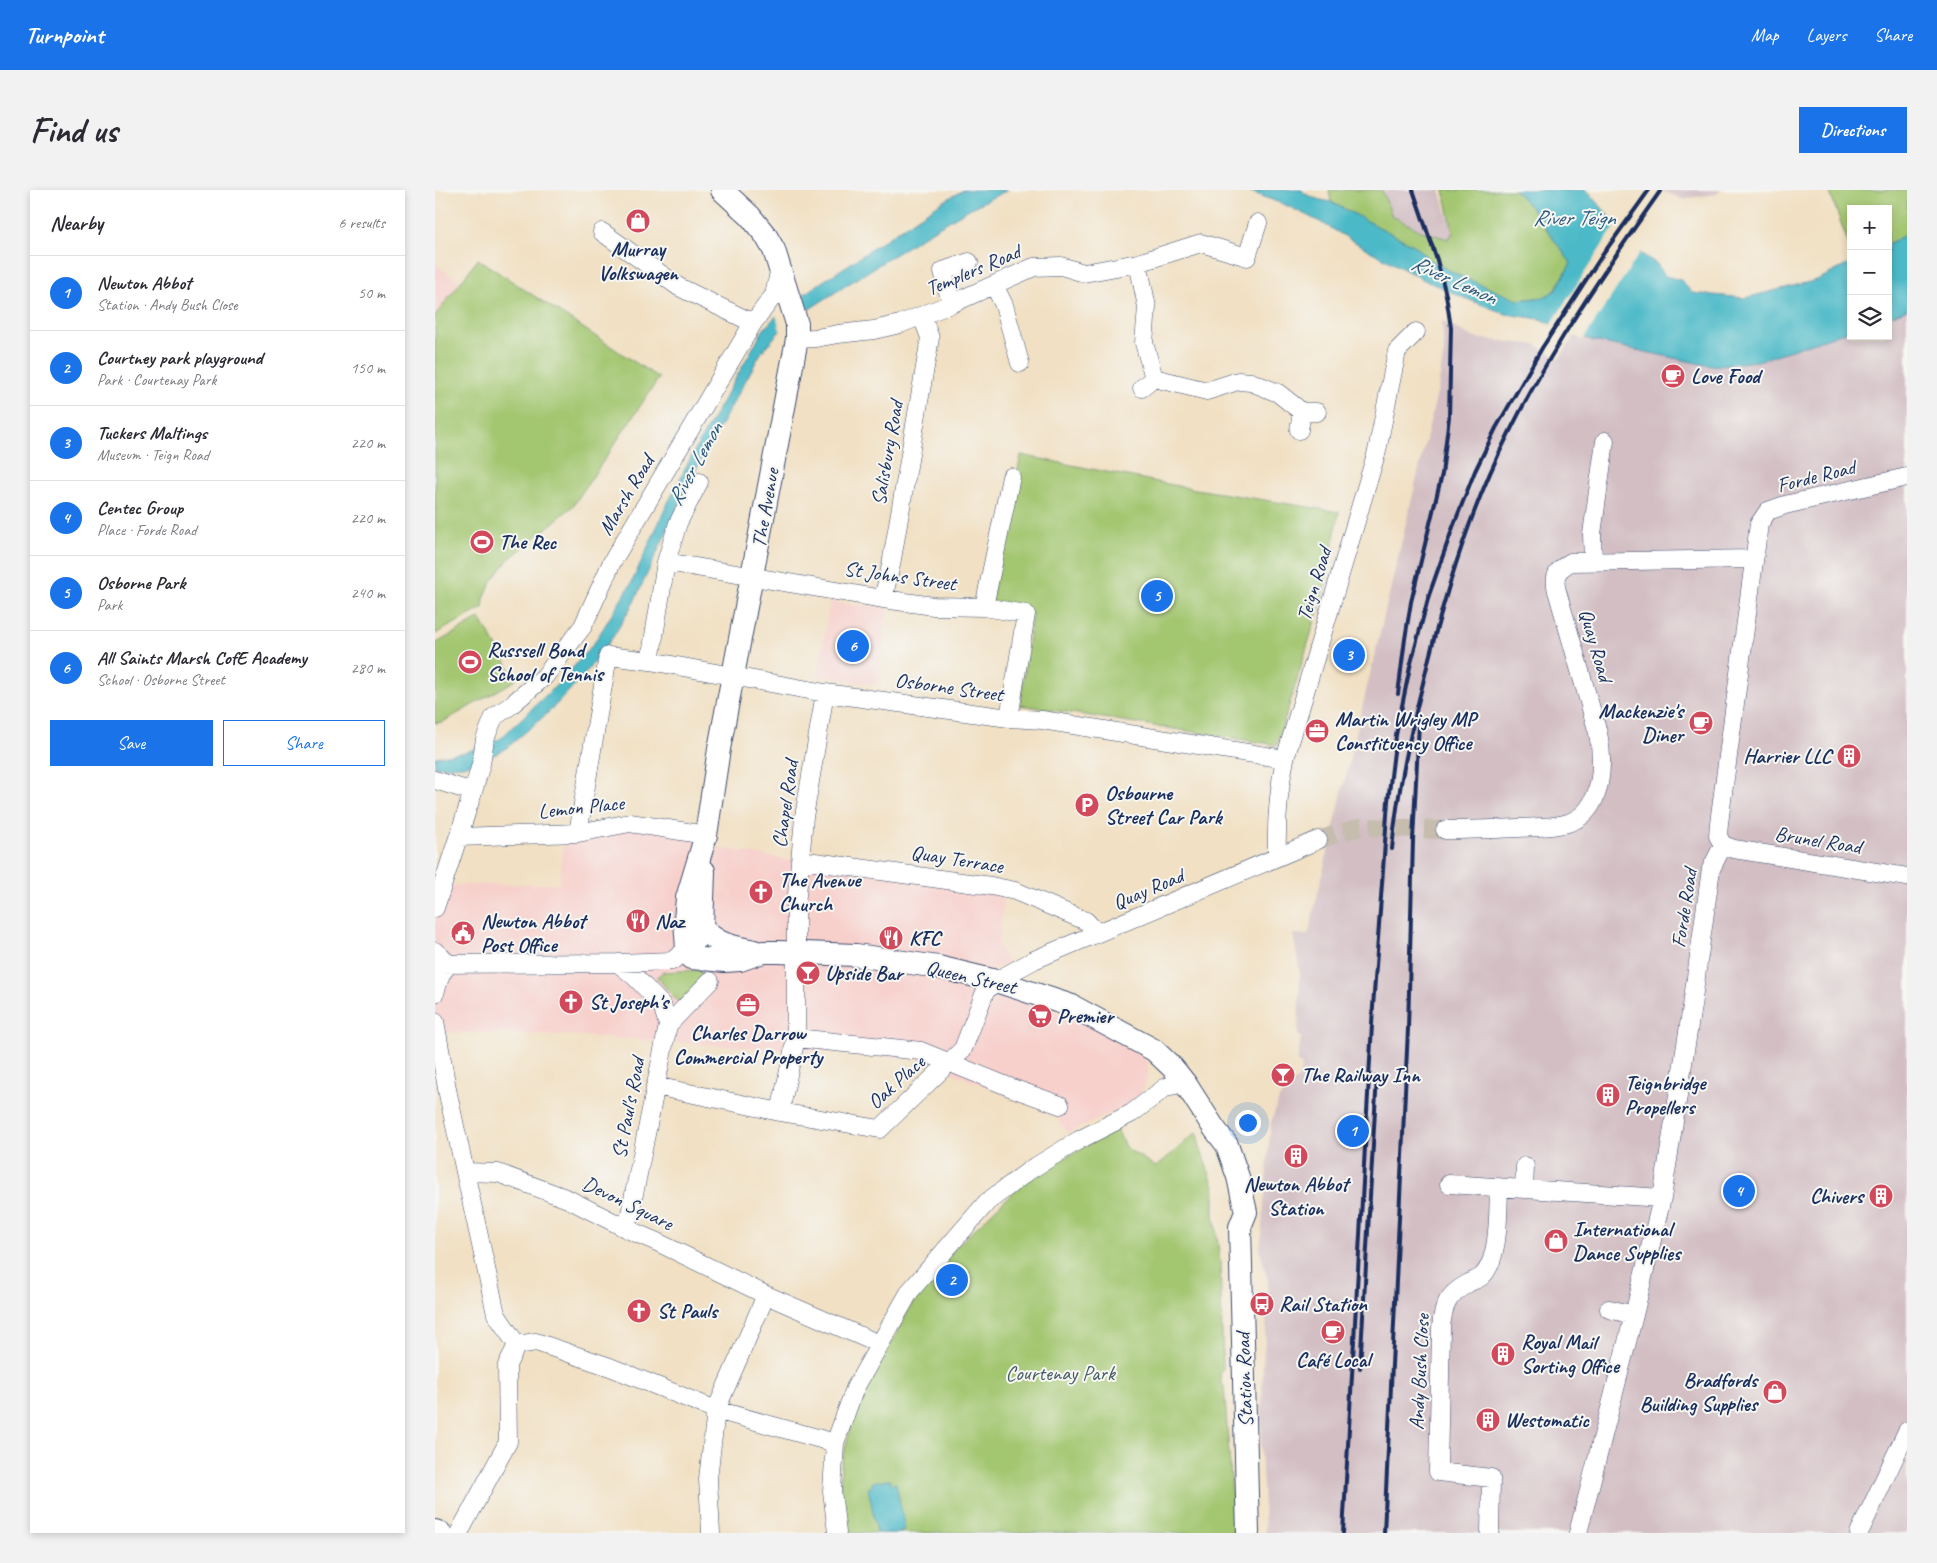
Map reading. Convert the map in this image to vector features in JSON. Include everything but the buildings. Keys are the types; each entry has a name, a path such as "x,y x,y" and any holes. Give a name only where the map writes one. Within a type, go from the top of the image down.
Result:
{"main road":[{"name":"The Avenue","path":"702,928 705,841 719,749 753,576 797,332 781,266 774,250 766,236 749,216 722,190"},
{"name":"The Avenue","path":"683,956 687,898 705,841"},
{"path":"702,928 712,938 725,945 763,952"},
{"name":"Queen Street","path":"683,956 725,961 741,960 763,952 856,955 938,967 997,981 1072,1006 1154,1050 1173,1068 1185,1083"},
{"name":"Station Road","path":"1185,1083 1214,1128 1227,1144 1238,1177 1246,1212 1240,1227 1248,1533"},
{"path":"435,1531 441,1533"}],"street":[{"name":"Templers Road","path":"797,332 816,338 875,330 900,324 951,304 1034,267 1061,266 1084,273 1138,263 1201,243 1247,257 1258,223"},
{"path":"601,232 679,287 753,323"},
{"path":"951,304 943,271 969,262"},
{"path":"1138,263 1147,306 1143,343 1148,383 1168,383 1207,391 1238,381 1251,382 1278,393 1310,412 1299,430"},
{"name":"Marsh Road","path":"473,792 481,764 486,734 494,717 545,676 583,626 612,562 753,323 774,295 781,266"},
{"path":"995,285 1004,305 1020,363"},
{"name":"Salisbury Road","path":"883,599 891,564 930,338 922,316"},
{"name":"Teign Road","path":"1277,856 1279,789 1285,759 1377,452 1397,351 1416,332"},
{"path":"1593,561 1592,534 1605,441"},
{"path":"984,607 1011,476"},
{"name":"Forde Road","path":"1578,1533 1635,1315 1662,1198 1711,869 1723,845 1718,836 1719,823 1759,524 1768,512 1785,505 1907,477"},
{"path":"650,661 666,562 679,523 699,482"},
{"name":"Quay Road","path":"1445,830 1549,827 1569,822 1587,811 1598,791 1601,747 1555,580 1558,571 1571,562 1754,559"},
{"name":"St Johns Street","path":"666,562 883,599 934,606 984,607 1026,614 1009,718"},
{"name":"Osborne Street","path":"578,833 608,656 650,661 733,678 825,692 1009,718 1042,720 1285,759"},
{"name":"Chapel Road","path":"796,953 796,906 804,817 825,692"},
{"path":"435,780 473,792 435,908"},
{"name":"Lemon Place","path":"459,837 578,833 630,823 705,841"},
{"name":"Quay Road","path":"997,981 1034,960 1318,840"},
{"name":"Brunel Road","path":"1723,845 1734,849 1907,877"},
{"name":"Quay Terrace","path":"800,860 991,886 1015,891 1086,922 1097,933"},
{"path":"683,956 696,942 702,928"},
{"path":"435,951 442,964 435,993"},
{"path":"780,1112 796,1038 796,953"},
{"name":"Queen Street","path":"442,964 617,963 683,956"},
{"path":"617,963 662,1005 668,1025 710,981"},
{"name":"Oak Place","path":"655,1086 780,1112 880,1129 963,1050 985,992 997,981"},
{"path":"435,1021 496,1314 517,1344"},
{"name":"St Paul's Road","path":"627,1229 668,1025"},
{"name":"Oak Place","path":"796,1038 921,1051 1012,1088 1060,1105"},
{"path":"837,1533 832,1491 835,1443 855,1388 910,1291 987,1202 1030,1170 1079,1140 1132,1113 1166,1087 1185,1083"},
{"path":"1524,1189 1525,1166"},
{"name":"Devon Square","path":"465,1172 498,1172 568,1199 766,1295 879,1344"},
{"path":"1449,1184 1662,1198"},
{"name":"Andy Bush Close","path":"1490,1533 1491,1478 1438,1472 1441,1337 1443,1309 1447,1300 1457,1290 1481,1276 1492,1259 1497,1225 1499,1187"},
{"path":"711,1533 708,1479 716,1410 766,1295"},
{"path":"1609,1309 1635,1315"},
{"path":"517,1344 536,1342 609,1367 716,1410 835,1443"},
{"path":"459,1533 508,1442 507,1365 517,1344"},
{"path":"1859,1533 1907,1431"}],"shaded area":[{"path":"1382,190 1440,190 1453,233 1449,239 1421,231 1392,216"},
{"path":"1660,190 1721,190 1717,194 1682,199"},
{"path":"435,264 460,282 435,316"},
{"path":"1907,309 1907,1533 1265,1533 1261,1445 1268,1281 1260,1250 1271,1123 1279,1099 1299,1077 1302,1065 1297,1063 1301,1037 1298,1036 1300,973 1293,934 1308,935 1438,389 1444,351 1442,321 1475,338 1537,345 1559,359 1575,335 1594,341 1669,357 1758,361 1847,331 1847,340 1892,340 1892,315"},
{"path":"830,601 854,605 888,606 877,685 818,676"},
{"path":"565,829 689,829 720,848 789,860 800,860 1005,890 998,945 1009,963 992,969 975,986 1063,1014 1087,1024 1144,1056 1148,1065 1148,1078 1139,1097 1121,1109 1067,1133 1055,1115 918,1059 568,1035 435,1032 435,917 448,885 559,884"}],"green space":[{"path":"1329,190 1382,190 1392,216 1421,231 1448,239 1453,233 1444,190 1515,190 1531,208 1571,263 1555,290 1545,297 1517,300 1460,276 1428,259 1417,247 1331,202"},
{"path":"1829,190 1907,190 1907,234 1892,242 1892,205 1847,205 1847,240"},
{"path":"478,259 659,378 573,506 508,560 492,581 484,599 483,608 435,634 435,316"},
{"path":"1021,455 1183,487 1339,512 1324,591 1277,745 1020,705 1032,611 991,601"},
{"name":"Russsell Bond School of Tennis","path":"480,618 516,680 443,722 435,723 435,644"},
{"path":"698,970 703,975 683,1001 677,1001 657,977 663,972"},
{"name":"Courtenay Park","path":"1117,1129 1125,1147 1156,1167 1197,1132 1200,1148 1214,1186 1214,1214 1220,1261 1223,1370 1220,1372 1221,1383 1224,1386 1235,1533 845,1533 840,1493 841,1465 853,1418 867,1387 918,1293 957,1246 1028,1178"}],"water":[{"name":"River Lemon","path":"963,190 1008,190 971,208 930,232 811,308 778,333 761,353 694,473 634,602 613,637 584,675 550,711 508,747 496,754 463,766 435,767 435,757 466,752 500,739 564,678 594,643 631,584 692,455 763,330 772,320 805,294 920,216"},
{"name":"River Teign","path":"1246,190 1302,190 1311,197 1331,202 1417,247 1428,259 1460,276 1518,300 1545,297 1556,290 1571,263 1531,208 1515,190 1587,190 1640,253 1657,264 1665,276 1681,280 1692,293 1745,298 1817,280 1847,265 1847,331 1758,361 1711,366 1594,341 1575,335 1540,319 1506,314 1467,299 1424,280 1290,207"},
{"path":"1907,234 1907,309 1892,315 1892,250 1892,242"},
{"path":"890,1479 891,1484 896,1483 905,1529 901,1530 901,1533 877,1533 868,1488 872,1487 872,1482"}],"pier":[{"path":"1617,223 1641,251 1583,340 1550,326"},
{"path":"803,293 808,314 781,334 776,314"}],"tunnel":[{"path":"1318,840 1360,827 1445,830"}],"railway":[{"path":"1398,694 1411,602 1442,474 1449,417 1451,328 1446,295 1437,260 1413,190"},
{"path":"1343,1533 1373,1007 1388,801 1396,735 1410,667 1429,595 1453,527 1475,471 1496,428 1542,348 1601,257 1649,190"},
{"path":"1392,849 1404,766 1431,651 1448,587 1481,493 1509,433 1561,339 1600,278 1661,190"},
{"path":"1384,1533 1408,1029 1413,840 1419,723"},
{"path":"1360,1368 1377,1076"}],"place":[{"name":"Murray Volkswagen","path":"638,221"},
{"name":"Love Food","path":"1673,376"},
{"name":"The Rec","path":"482,542"},
{"name":"Osborne Park","path":"1157,596"},
{"name":"All Saints Marsh CofE Academy","path":"853,646"},
{"name":"Tuckers Maltings","path":"1349,655"},
{"name":"Russsell Bond School of Tennis","path":"470,662"},
{"name":"Mackenzie's Diner","path":"1701,723"},
{"name":"Martin Wrigley MP Constituency Office","path":"1317,731"},
{"name":"Harrier LLC","path":"1849,756"},
{"name":"Osbourne Street Car Park","path":"1087,805"},
{"name":"The Avenue Church","path":"761,892"},
{"name":"Naz","path":"638,921"},
{"name":"Newton Abbot Post Office","path":"463,933"},
{"name":"KFC","path":"891,938"},
{"name":"Upside Bar","path":"808,973"},
{"name":"St Joseph's","path":"571,1002"},
{"name":"Charles Darrow Commercial Property","path":"748,1005"},
{"name":"Premier","path":"1040,1016"},
{"name":"The Railway Inn","path":"1283,1075"},
{"name":"Teignbridge Propellers","path":"1608,1095"},
{"name":"Newton Abbot","path":"1353,1131"},
{"name":"Newton Abbot Station","path":"1296,1156"},
{"name":"Centec Group","path":"1739,1191"},
{"name":"Chivers","path":"1881,1196"},
{"name":"International Dance Supplies","path":"1556,1241"},
{"name":"Courtney park playground","path":"952,1280"},
{"name":"Rail Station","path":"1262,1304"},
{"name":"St Pauls","path":"639,1311"},
{"name":"Café Local","path":"1333,1332"},
{"name":"Royal Mail Sorting Office","path":"1503,1354"},
{"name":"Bradfords Building Supplies","path":"1775,1392"},
{"name":"Westomatic","path":"1488,1420"}]}
